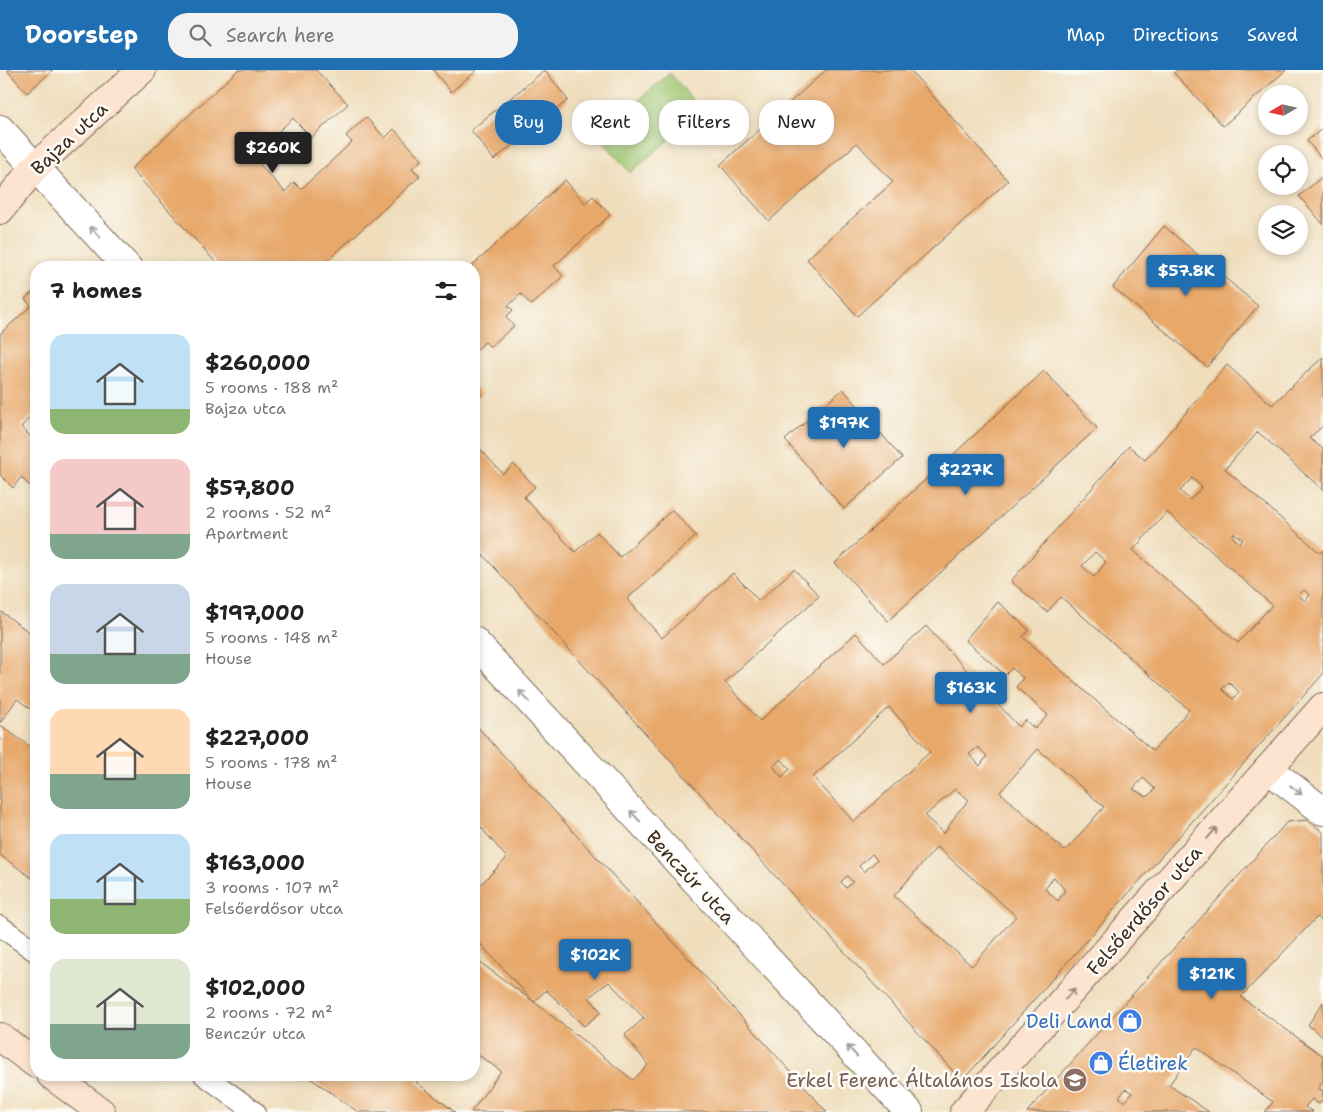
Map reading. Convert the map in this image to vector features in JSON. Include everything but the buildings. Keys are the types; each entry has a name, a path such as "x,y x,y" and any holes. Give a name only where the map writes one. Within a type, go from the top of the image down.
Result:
{"street":[{"name":"Bajza utca","path":"0,210 35,167 142,70"},
{"path":"0,129 122,261"},
{"name":"Benczúr utca","path":"480,648 909,1112"},
{"name":"Felsőerdősor utca","path":"964,1112 1323,707"},
{"path":"1268,769 1323,811"},
{"path":"0,1037 30,1060"},
{"path":"59,1081 101,1112"}],"lane":[{"path":"0,926 30,948"},
{"path":"212,1081 255,1112"}],"green space":[{"path":"670,73 693,100 659,100 659,145 663,145 630,173 606,145 649,145 649,100 639,100"}],"place":[{"name":"Deli Land","path":"1130,1021"},
{"name":"Életirek","path":"1101,1063"},
{"name":"Erkel Ferenc Általános Iskola","path":"1075,1080"}]}
